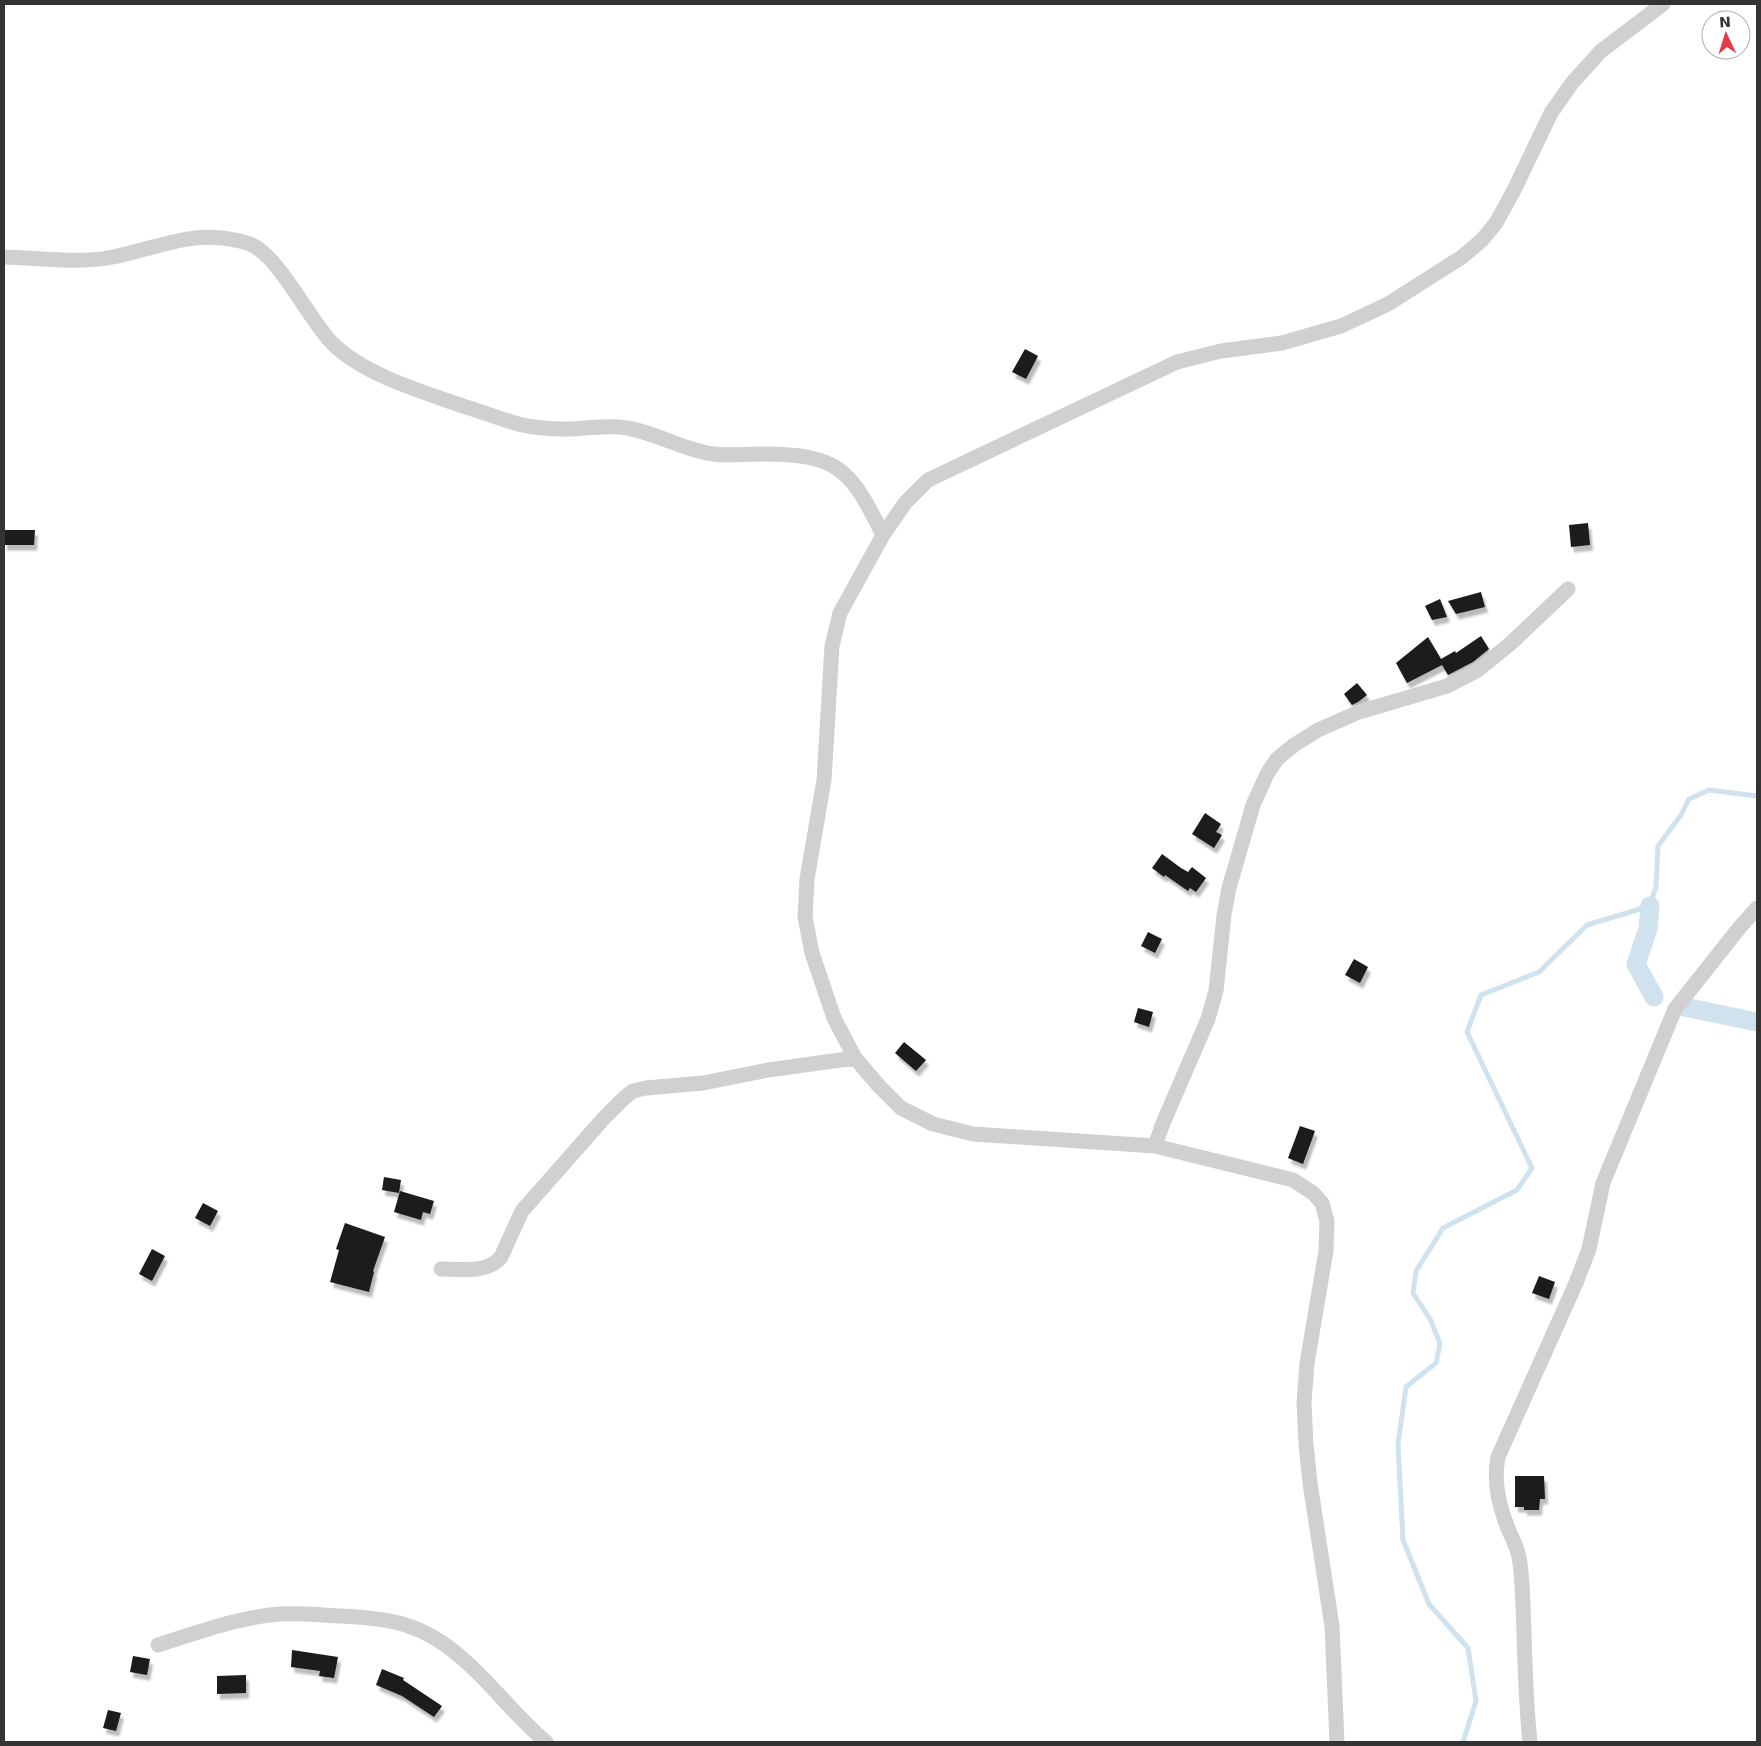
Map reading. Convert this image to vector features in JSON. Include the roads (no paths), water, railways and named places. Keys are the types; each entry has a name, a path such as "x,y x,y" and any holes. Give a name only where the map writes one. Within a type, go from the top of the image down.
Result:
{"street":[{"path":"1337,1742 1332,1626 1310,1483 1304,1403 1307,1362 1326,1251 1327,1221 1322,1203 1313,1193 1293,1180 1155,1146 973,1134 933,1124 901,1108 879,1086 855,1058 834,1018 812,953 805,917 807,879 824,780 832,646 840,613 884,535 905,503 928,480 1177,362 1221,351 1282,343 1341,326 1388,304 1462,257 1482,240 1496,223 1551,113 1572,83 1600,51 1664,4"},
{"path":"4,257 87,260 113,257 170,242 208,236 251,244 271,260 332,343 357,362 411,388 517,424 536,428 568,429 600,426 626,428 647,433 695,451 715,454 792,454 811,457 831,464 852,481 865,498 884,535"},
{"path":"1155,1146 1208,1019 1216,991 1224,915 1229,888 1253,805 1267,774 1278,759 1294,745 1318,730 1359,712 1447,686 1478,670 1510,644 1568,589"},
{"path":"1530,1742 1526,1707 1523,1596 1520,1561 1516,1546 1508,1529 1496,1486 1495,1472 1498,1457 1576,1283 1589,1249 1603,1182 1675,1009 1757,908"},
{"path":"441,1269 482,1268 497,1262 522,1211 604,1118 633,1091 646,1088 703,1083 768,1070 855,1058"},
{"path":"158,1645 209,1629 279,1614 374,1617 398,1622 420,1629 463,1658 531,1730 546,1742"}],"waterway":[{"path":"1463,1742 1476,1701 1468,1648 1429,1604 1403,1540 1398,1444 1406,1387 1436,1363 1440,1343 1430,1319 1413,1293 1416,1271 1443,1228 1517,1190 1532,1168 1467,1032 1481,995 1539,972 1587,925 1650,906 1656,886 1658,846 1681,815 1689,799 1709,790 1757,796"},
{"path":"1650,906 1648,929 1636,964 1654,997"},
{"path":"1684,1007 1757,1022"}]}
